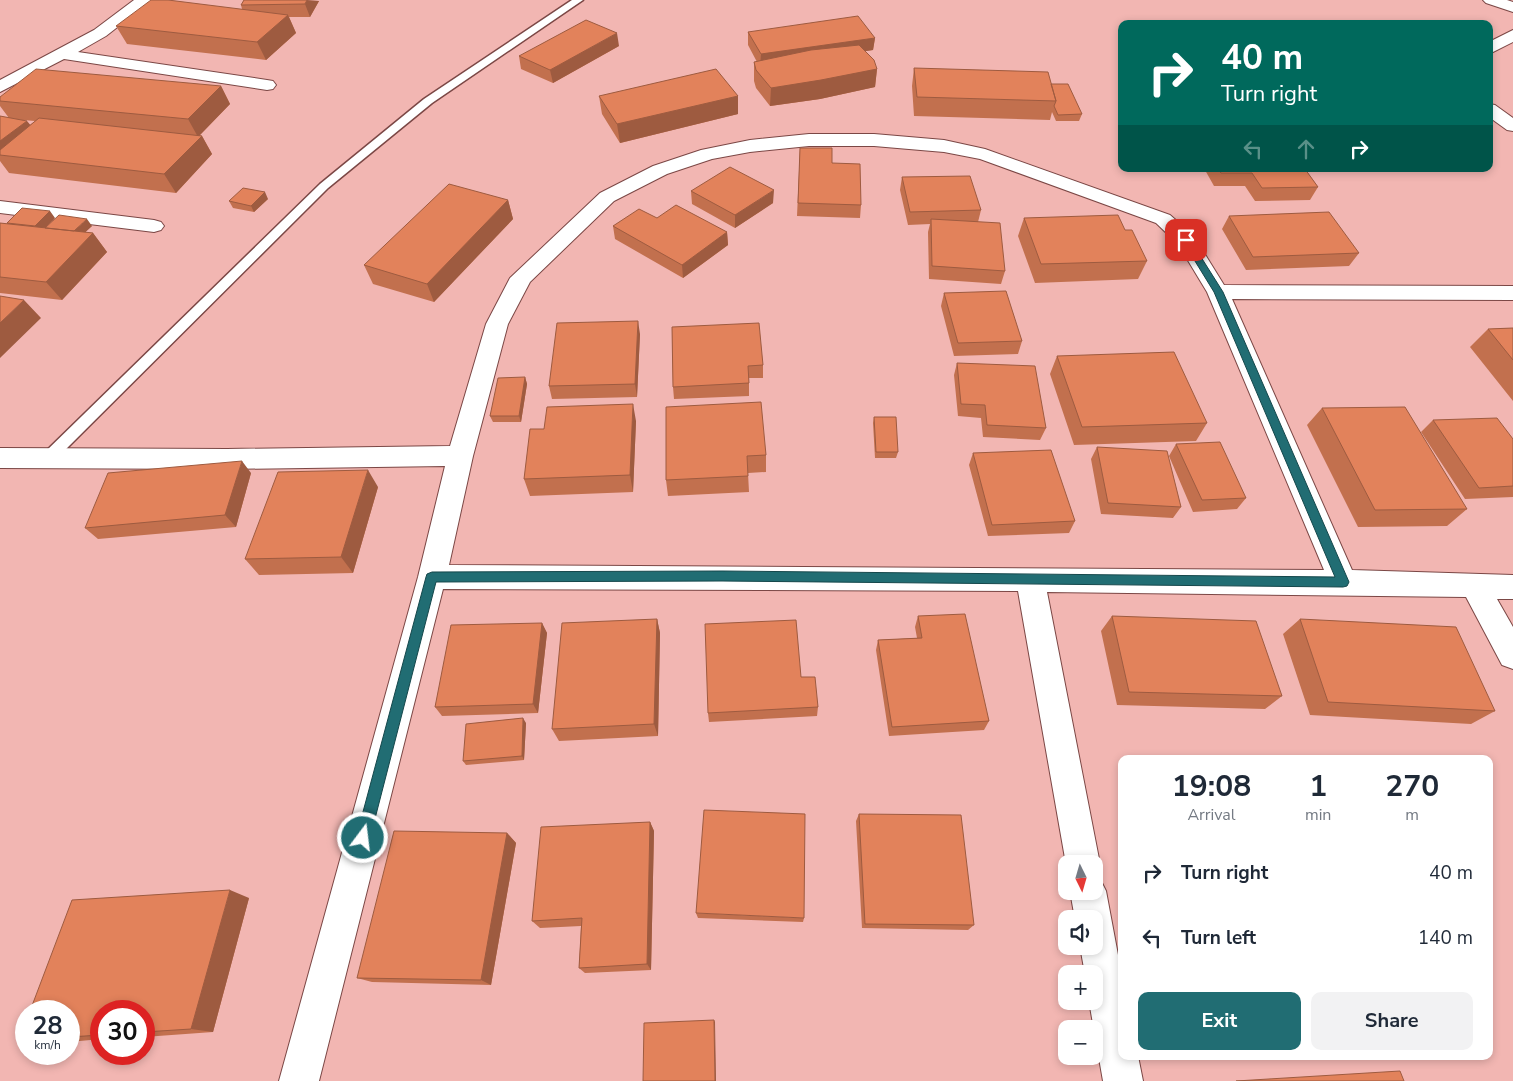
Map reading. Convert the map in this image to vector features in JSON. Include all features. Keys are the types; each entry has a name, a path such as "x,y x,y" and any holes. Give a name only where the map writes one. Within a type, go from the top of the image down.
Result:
{"street":[{"path":"0,87 100,33 144,0"},
{"path":"1492,0 1513,7"},
{"path":"1493,46 1513,35"},
{"path":"61,54 267,85"},
{"path":"1493,113 1513,126"},
{"path":"299,1081 432,577 460,456 498,324 521,278 607,198 660,170 708,154 750,146 809,140 874,140 944,146 985,156 1163,219 1186,240 1218,292 1343,582"},
{"path":"0,207 154,226"},
{"path":"1218,292 1513,294"},
{"path":"1,459 460,456"},
{"path":"432,577 722,576 1343,582 1513,587"},
{"path":"1030,579 1081,855"},
{"path":"1474,585 1513,655"},
{"path":"1100,955 1118,1054"},
{"path":"1119,1060 1123,1081"}],"lane":[{"path":"48,458 324,186 428,101 578,0"}],"building":[{"path":"151,0 168,0 288,15 257,42 116,26"},
{"path":"244,0 307,0 305,4 241,5"},
{"path":"858,16 875,38 761,54 748,32"},
{"path":"586,20 617,33 550,70 519,56"},
{"path":"859,45 874,60 877,69 771,88 756,70 754,62 811,50"},
{"path":"914,68 1048,72 1056,101 917,97"},
{"path":"36,69 221,86 188,119 0,101 0,97"},
{"path":"716,69 738,96 617,124 599,96"},
{"path":"1051,84 1068,84 1082,114 1058,115 1054,106 1056,101"},
{"path":"0,116 27,121 0,141"},
{"path":"39,118 202,136 164,174 0,155 0,150"},
{"path":"800,148 832,148 832,163 860,164 861,205 798,203"},
{"path":"730,167 774,190 735,215 691,191"},
{"path":"1307,172 1318,187 1262,188 1252,173 1221,173"},
{"path":"970,176 981,210 910,212 902,177"},
{"path":"449,184 508,200 427,284 364,265"},
{"path":"243,188 265,192 251,206 229,201"},
{"path":"676,205 727,232 682,265 613,226 639,209 657,218"},
{"path":"22,208 50,211 35,226 7,223"},
{"path":"1329,212 1359,253 1253,257 1229,216"},
{"path":"59,215 87,219 74,231 45,228"},
{"path":"1118,215 1125,230 1132,230 1147,261 1041,264 1024,218"},
{"path":"931,219 1000,223 1005,271 932,266"},
{"path":"0,223 93,233 46,282 0,277"},
{"path":"1006,291 1022,341 958,343 944,293"},
{"path":"0,296 24,300 0,323"},
{"path":"638,321 635,384 549,386 557,323"},
{"path":"759,323 763,365 748,366 749,383 673,387 672,327"},
{"path":"1513,328 1513,360 1488,329"},
{"path":"1174,352 1207,423 1082,427 1057,356"},
{"path":"957,363 1035,366 1046,428 987,425 985,405 961,404"},
{"path":"525,377 519,416 490,416 498,378"},
{"path":"761,402 766,455 747,456 748,476 666,480 666,407"},
{"path":"633,404 630,475 524,479 530,429 544,429 547,407"},
{"path":"1405,407 1467,509 1375,510 1322,408"},
{"path":"874,417 896,417 898,452 876,452"},
{"path":"1497,418 1513,439 1513,486 1479,488 1433,420"},
{"path":"1220,442 1246,498 1202,500 1176,444"},
{"path":"1097,447 1167,451 1181,507 1108,503"},
{"path":"1051,450 1075,521 992,525 973,453"},
{"path":"242,461 225,515 85,528 108,473"},
{"path":"368,470 341,557 245,559 278,472"},
{"path":"965,614 989,721 892,727 878,640 922,638 918,616"},
{"path":"1112,616 1256,621 1282,696 1129,692"},
{"path":"657,619 654,724 552,729 562,623"},
{"path":"1300,619 1456,627 1495,711 1328,702"},
{"path":"796,620 801,677 815,677 818,707 708,713 705,624"},
{"path":"542,623 533,704 435,707 451,625"},
{"path":"523,718 522,756 463,761 466,724"},
{"path":"704,810 805,814 804,918 696,913"},
{"path":"859,814 961,815 974,925 865,924"},
{"path":"650,822 647,964 579,968 582,918 532,921 541,827"},
{"path":"394,831 507,833 481,980 357,978"},
{"path":"230,890 191,1029 155,1031 155,1000 90,1000 90,1036 80,1036 80,1000 34,1000 72,900"},
{"path":"714,1020 715,1081 643,1081 644,1023"},
{"path":"1400,1071 1404,1081 1236,1081"}],"route":[{"path":"363,838 432,577 722,576 1343,582 1218,292 1186,240"}]}
